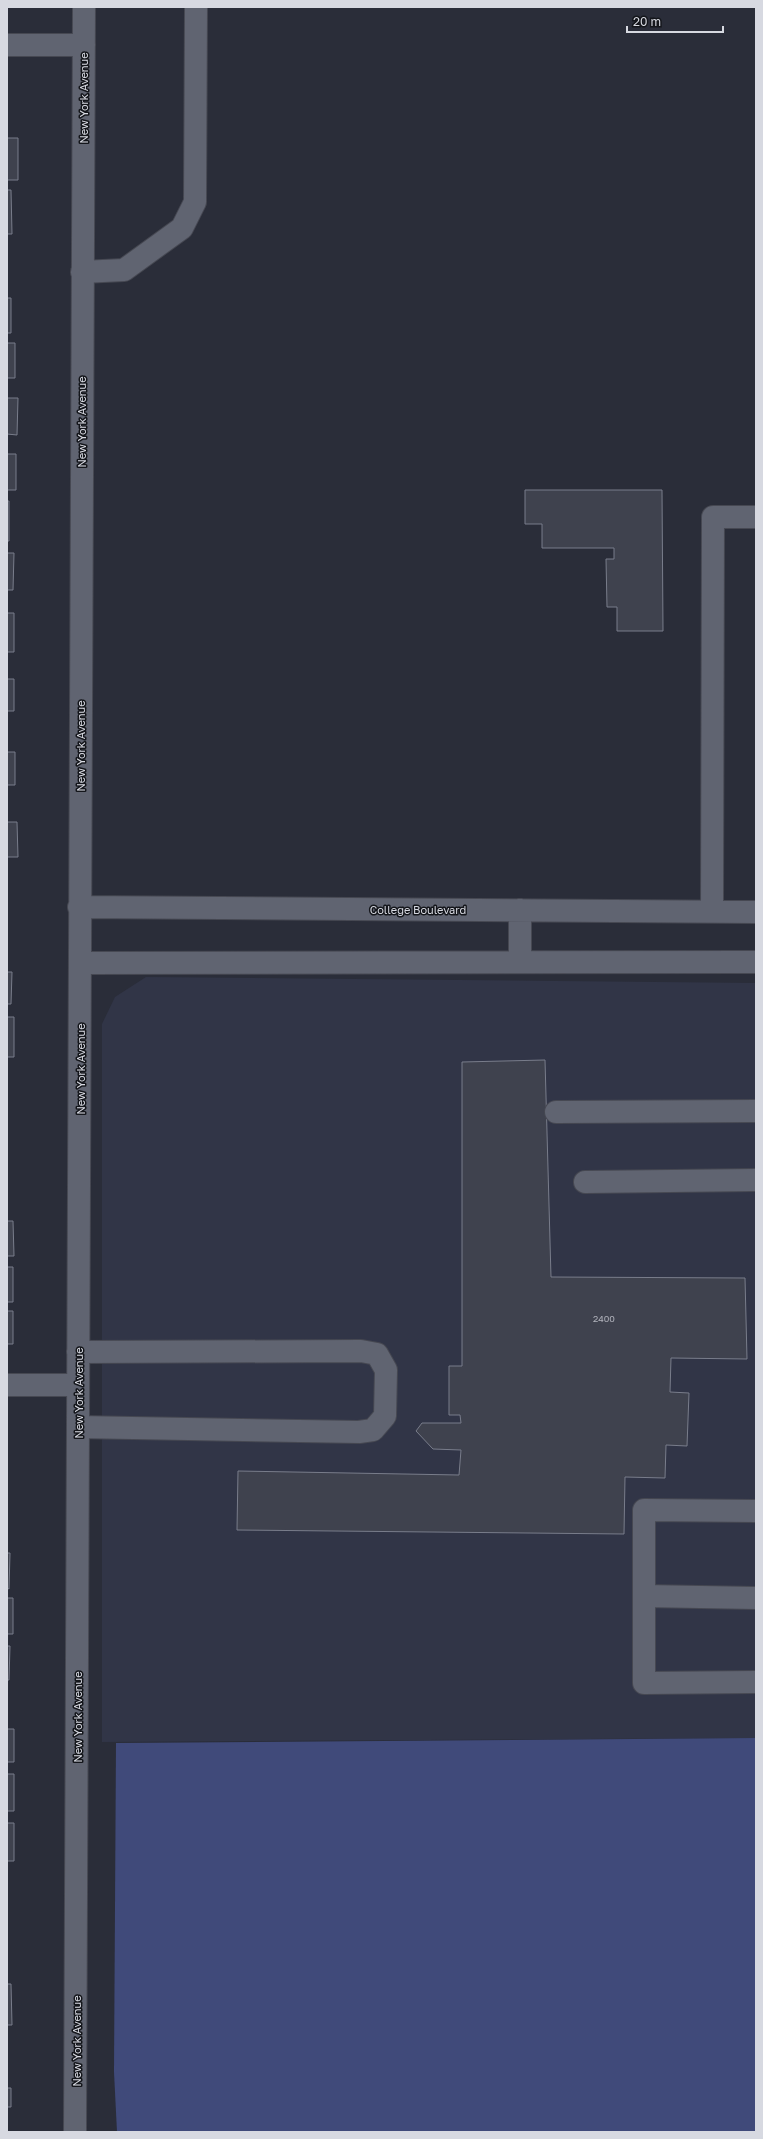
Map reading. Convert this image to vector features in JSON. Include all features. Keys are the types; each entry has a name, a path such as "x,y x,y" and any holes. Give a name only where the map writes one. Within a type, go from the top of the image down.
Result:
{"street":[{"name":"New York Avenue","path":"76,2132 79,907 84,7"},
{"path":"82,272 124,270 182,228 196,202 196,7"},
{"path":"7,45 84,45"},
{"path":"712,911 713,517 756,517"},
{"name":"College Boulevard","path":"79,907 756,912"},
{"path":"520,910 520,962"},
{"path":"80,963 756,962"},
{"path":"556,1112 756,1111"},
{"path":"585,1182 756,1180"},
{"path":"78,1352 361,1351 377,1354 386,1370 385,1416 373,1430 359,1432 78,1427"},
{"path":"7,1385 78,1385"},
{"path":"756,1511 644,1510 644,1683 756,1682"},
{"path":"644,1596 756,1598"}],"shaded area":[{"path":"146,977 756,983 756,1738 102,1742 102,1024 115,997"},
{"path":"756,1738 756,2132 117,2132 114,2072 116,1743"}],"building":[{"path":"7,138 18,138 18,180 7,180"},
{"path":"7,190 11,190 12,234 7,234"},
{"path":"7,298 11,298 11,333 7,333"},
{"path":"7,343 15,343 15,378 7,378"},
{"path":"7,398 18,398 17,435 7,434"},
{"path":"7,454 16,454 16,490 7,490"},
{"path":"525,490 662,490 663,631 617,631 617,607 607,607 606,559 614,559 614,548 542,548 542,524 525,524"},
{"path":"7,501 9,501 9,541 7,541"},
{"path":"7,553 14,553 13,590 7,590"},
{"path":"7,613 14,613 14,652 7,652"},
{"path":"7,679 14,679 14,711 7,711"},
{"path":"7,752 15,752 15,785 7,785"},
{"path":"7,822 17,822 18,857 7,857"},
{"path":"7,972 12,972 11,1004 7,1004"},
{"path":"7,1017 14,1017 14,1057 7,1057"},
{"path":"545,1060 551,1277 745,1278 747,1359 671,1358 670,1392 689,1393 687,1446 666,1445 665,1478 625,1477 624,1534 237,1530 238,1471 459,1475 461,1450 433,1449 416,1431 422,1423 461,1423 460,1415 449,1415 449,1366 462,1366 462,1062"},
{"path":"7,1221 13,1221 14,1256 7,1256"},
{"path":"7,1267 13,1267 13,1302 7,1302"},
{"path":"7,1311 13,1311 13,1344 7,1344"},
{"path":"7,1553 10,1553 9,1589 7,1588"},
{"path":"7,1598 13,1598 13,1634 7,1634"},
{"path":"7,1646 10,1646 9,1680 7,1680"},
{"path":"7,1729 14,1729 14,1762 7,1762"},
{"path":"7,1774 14,1774 14,1811 7,1811"},
{"path":"7,1823 14,1823 14,1861 7,1861"},
{"path":"7,1984 11,1984 12,2025 7,2025"},
{"path":"7,2088 11,2088 11,2107 7,2107"}]}
